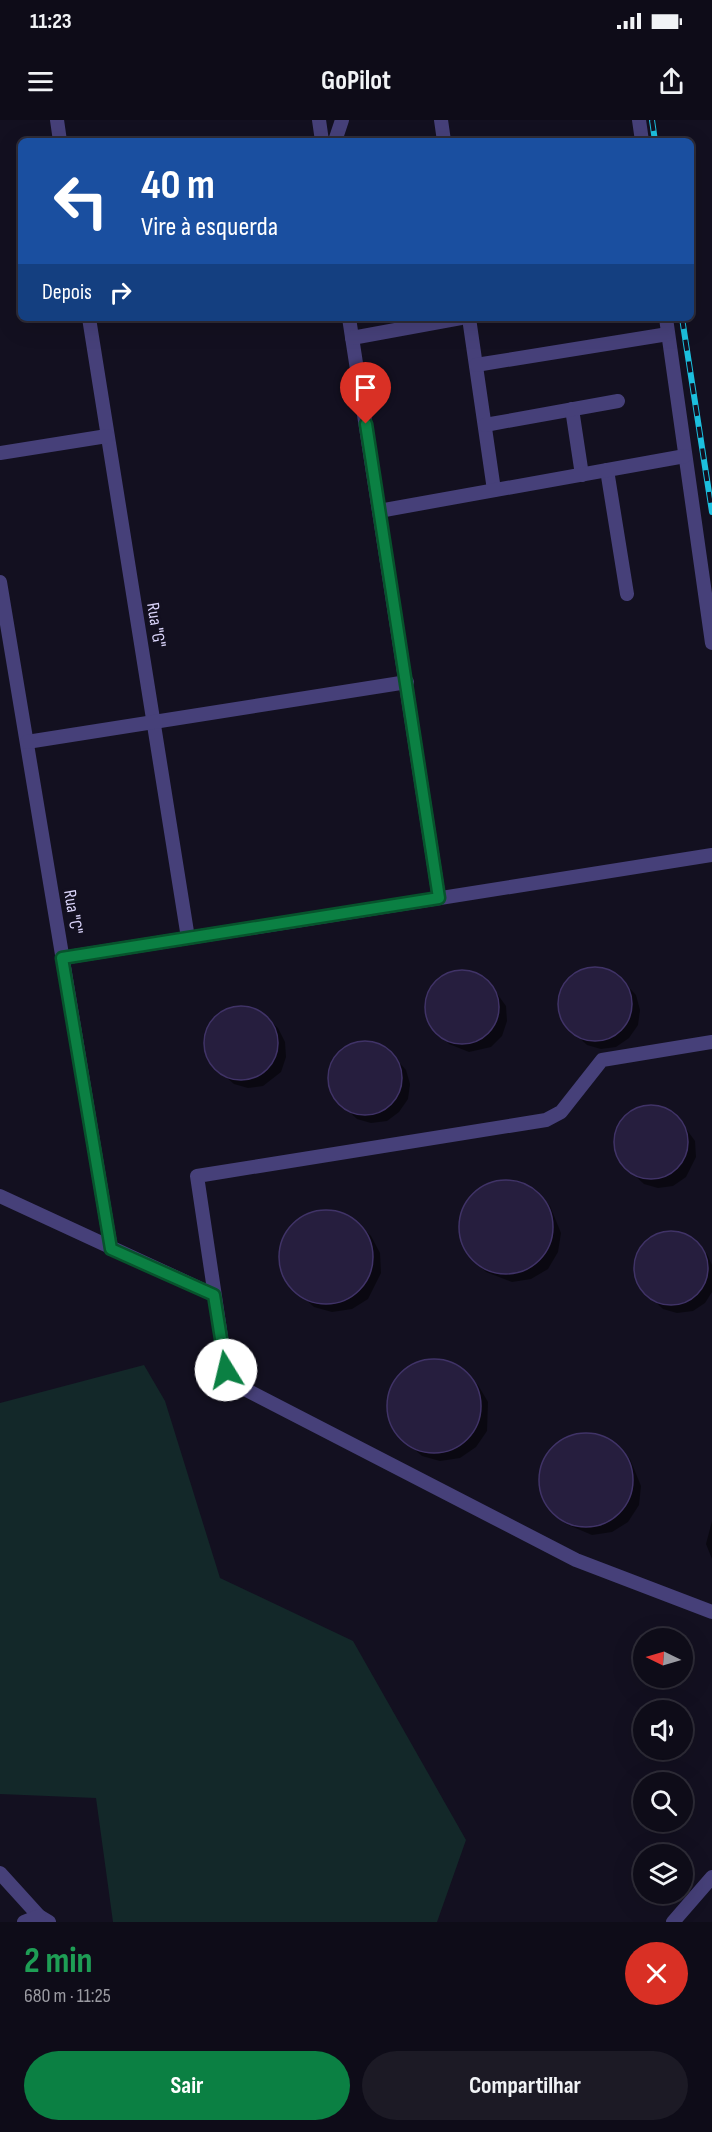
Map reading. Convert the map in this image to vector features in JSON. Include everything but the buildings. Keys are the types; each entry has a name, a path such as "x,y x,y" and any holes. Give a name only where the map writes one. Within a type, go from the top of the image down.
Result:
{"street":[{"path":"57,120 60,138"},
{"path":"318,120 321,138"},
{"path":"336,138 342,120"},
{"path":"441,120 444,138"},
{"path":"639,120 642,138"},
{"name":"Rua \"G\"","path":"88,321 188,938"},
{"path":"349,321 439,898"},
{"path":"352,338 445,321"},
{"path":"469,321 494,490"},
{"path":"666,321 712,643"},
{"path":"476,365 668,334"},
{"path":"485,425 618,401"},
{"path":"572,409 582,475"},
{"path":"0,453 107,436"},
{"path":"379,511 685,456"},
{"path":"607,470 627,594"},
{"name":"Rua \"C\"","path":"0,582 111,1249"},
{"path":"27,742 407,682"},
{"path":"62,958 712,855"},
{"path":"712,1042 602,1060 561,1112 546,1120 197,1176 226,1370 233,1383 576,1560 712,1612"},
{"path":"0,1196 214,1295"},
{"path":"0,1873 44,1919"},
{"path":"673,1922 712,1876"},
{"path":"24,1922 44,1919"}],"green space":[{"path":"144,1365 165,1401 220,1578 353,1641 466,1840 437,1922 113,1922 96,1798 0,1794 0,1403"}],"railway":[{"path":"652,120 655,138"},
{"path":"682,321 712,512"}],"route":[{"path":"226,1370 214,1295 111,1249 62,958 439,898 366,424"}]}
